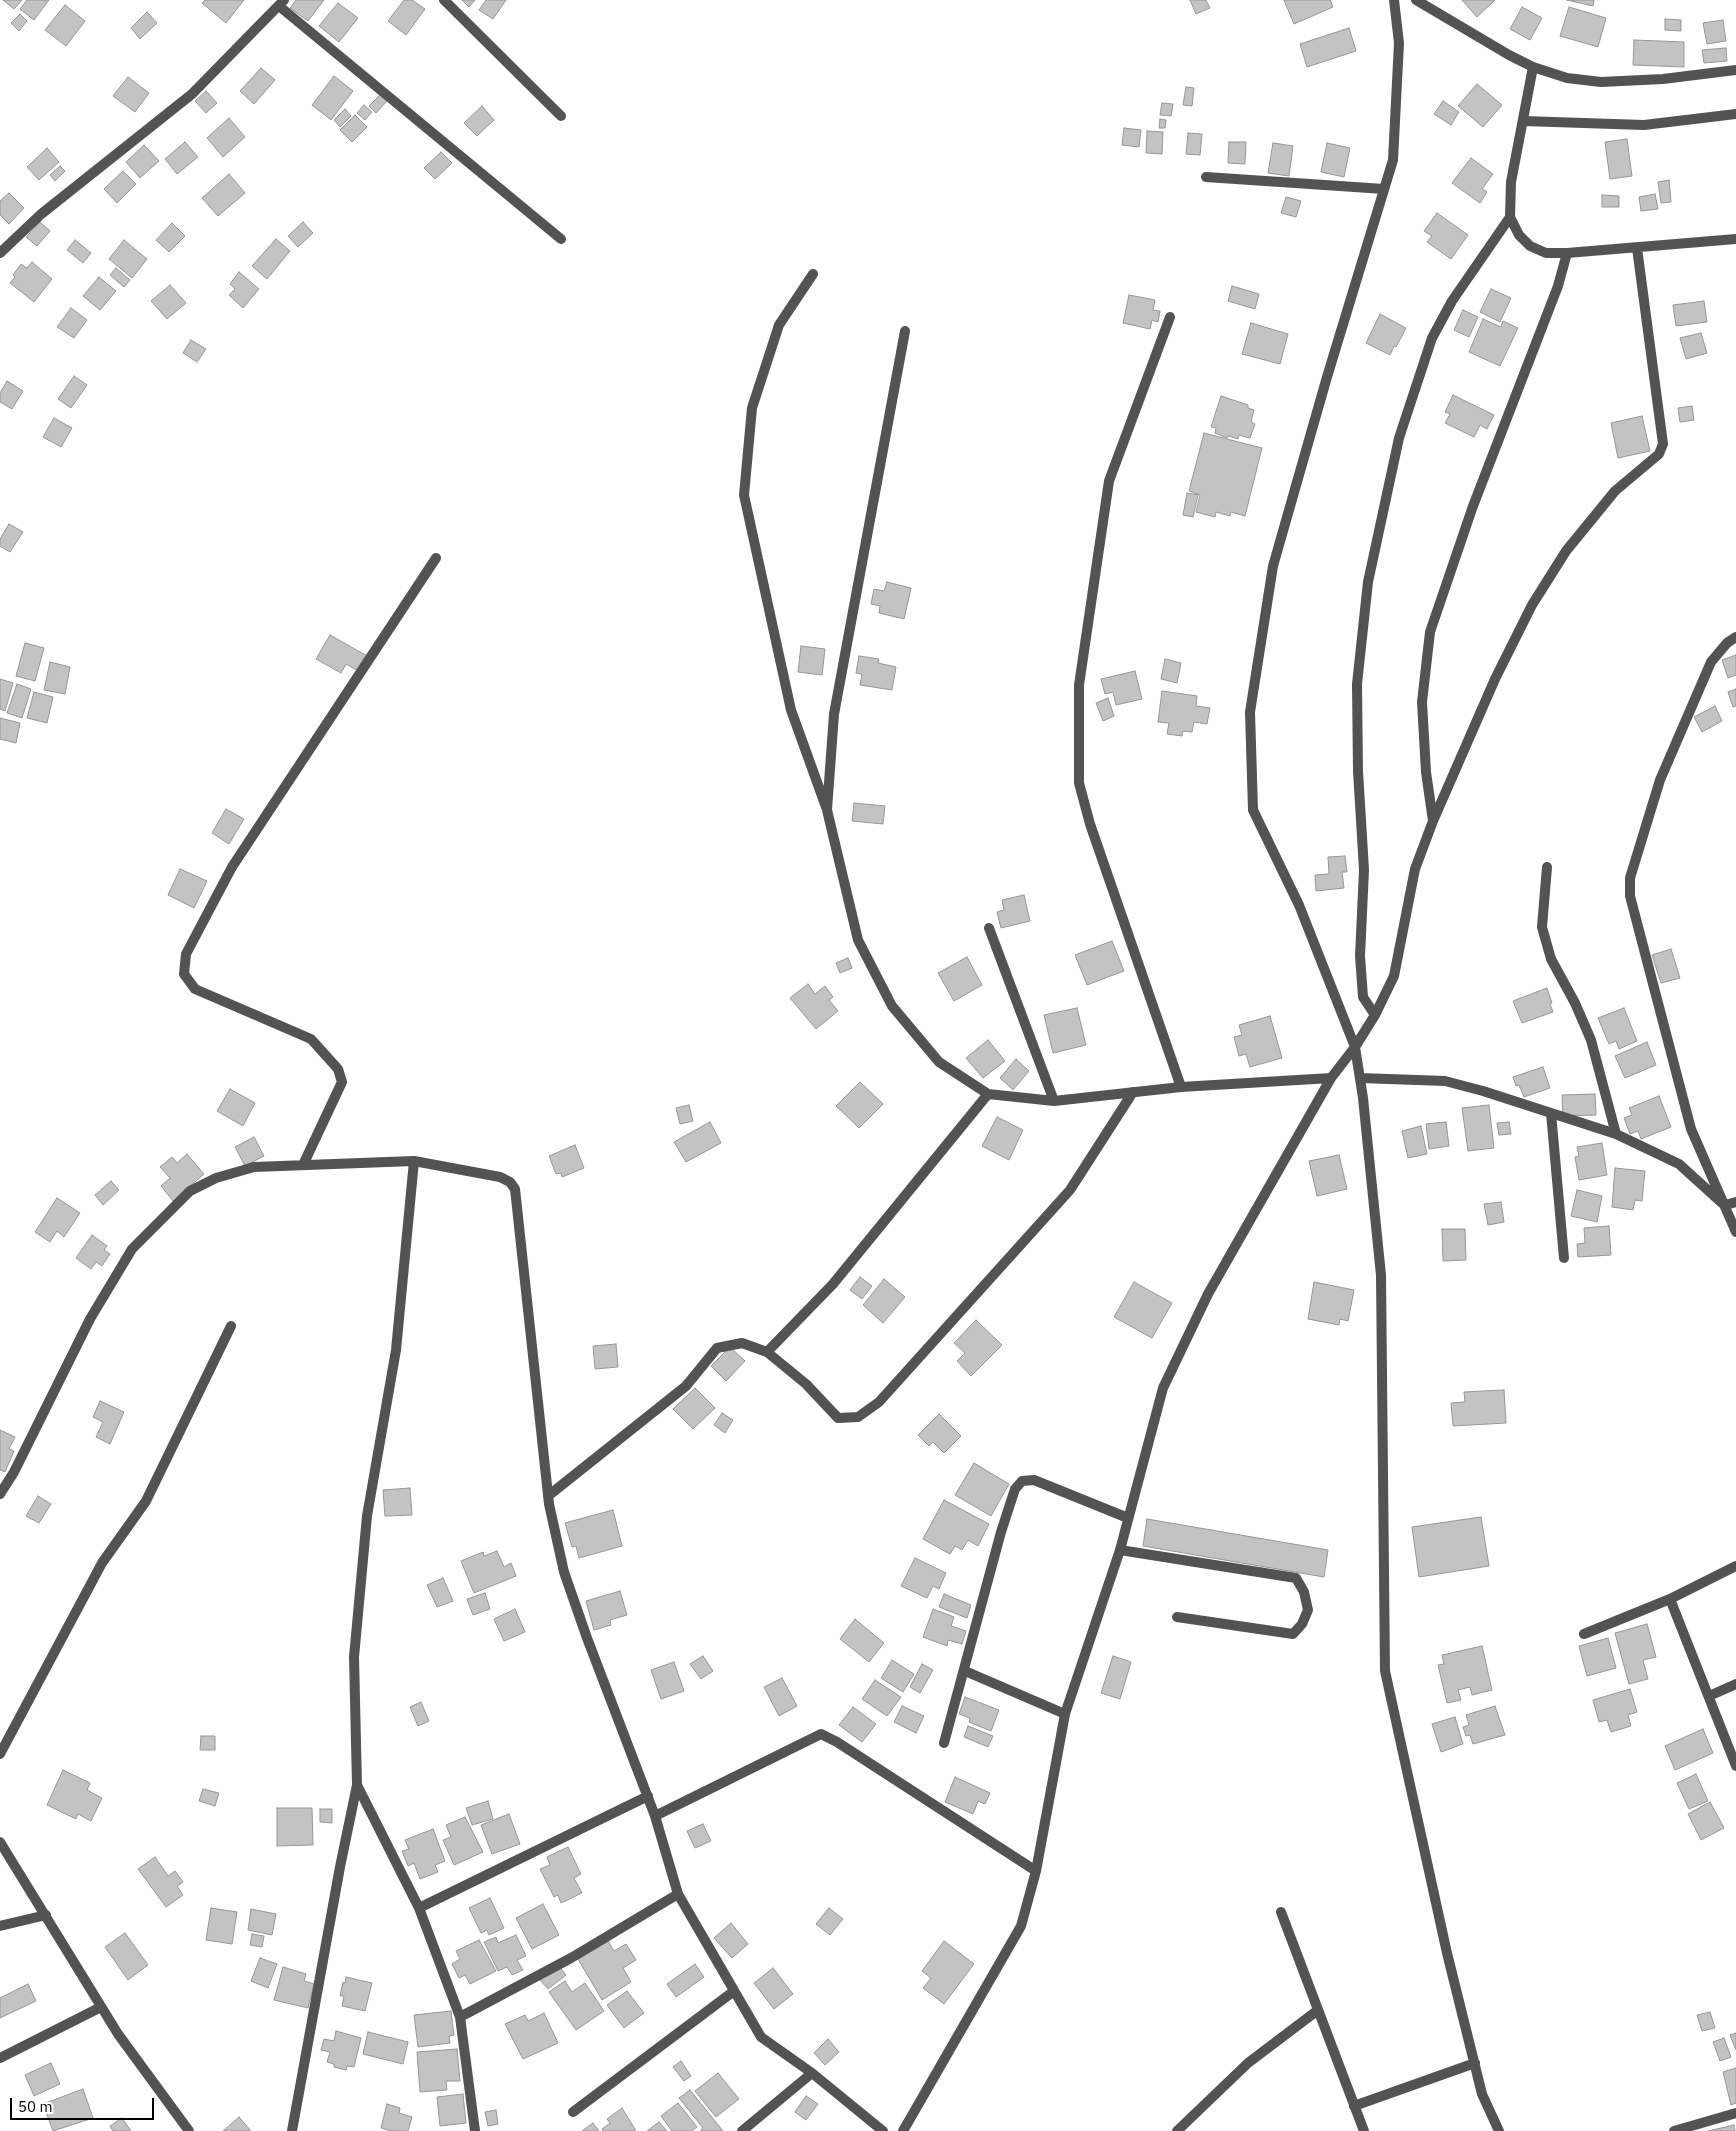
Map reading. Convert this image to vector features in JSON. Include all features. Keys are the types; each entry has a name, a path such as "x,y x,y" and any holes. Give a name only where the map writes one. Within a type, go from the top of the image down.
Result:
{"street":[{"path":"444,0 561,116"},
{"path":"1394,0 1399,43 1393,160 1327,377 1273,566 1250,712 1253,810 1300,905 1355,1047 1381,1275 1385,1671 1447,1953 1482,2094 1499,2131"},
{"path":"1416,0 1435,5 1508,56 1567,78 1602,82 1663,79 1736,70"},
{"path":"0,253 40,215 192,94 282,3 561,239"},
{"path":"1534,67 1511,182 1510,216 1519,235 1530,246 1546,253 1568,253 1736,240"},
{"path":"1523,121 1644,125 1736,114"},
{"path":"1206,177 1384,189"},
{"path":"1375,1016 1363,996 1360,956 1364,870 1358,771 1357,684 1368,582 1399,438 1432,338 1452,301 1510,216"},
{"path":"903,2131 1021,1926 1036,1872 1065,1714 1120,1550 1163,1388 1208,1294 1330,1078 1355,1047 1375,1016 1394,976 1415,869 1433,821 1495,679 1532,605 1566,551 1615,491 1659,454 1663,444 1637,248"},
{"path":"1433,821 1426,772 1422,702 1430,632 1473,506 1558,286 1568,253"},
{"path":"813,274 779,324 752,408 744,495 791,710 827,810 858,940 892,1006 939,1062 988,1094 1054,1101 1181,1087 1330,1078"},
{"path":"1170,317 1109,481 1079,685 1079,783 1090,824 1181,1087"},
{"path":"827,810 834,714 905,331"},
{"path":"303,1165 342,1082 338,1068 311,1039 195,989 184,974 186,954 232,867 436,558"},
{"path":"1736,637 1727,643 1711,662 1707,671 1660,780 1630,878 1630,896 1691,1129 1736,1232"},
{"path":"1547,867 1542,927 1551,959 1575,1003 1591,1040 1616,1134"},
{"path":"990,928 1054,1101"},
{"path":"1360,1078 1445,1081 1483,1091 1616,1134 1678,1164 1725,1205"},
{"path":"548,1496 686,1386 718,1348 742,1343 767,1352 806,1384 838,1418 858,1417 886,1395 1070,1190 1133,1092"},
{"path":"767,1352 833,1284 988,1094"},
{"path":"1551,1113 1564,1258"},
{"path":"292,2131 340,1866 357,1784 354,1657 364,1544 367,1516 396,1350 414,1161"},
{"path":"0,1494 14,1472 90,1320 132,1249 190,1191 216,1178 254,1167 414,1161 500,1177 510,1182 515,1189 548,1496 564,1572 587,1638 648,1796 678,1894 761,2037 812,2073 883,2131"},
{"path":"1725,1205 1736,1202"},
{"path":"0,1754 102,1563 132,1522 150,1493 232,1326"},
{"path":"944,1743 1001,1532 1015,1489 1022,1481 1034,1480 1128,1518"},
{"path":"1120,1550 1296,1578 1304,1592 1308,1610 1302,1624 1293,1634 1177,1617"},
{"path":"1584,1634 1670,1599 1736,1566"},
{"path":"1670,1599 1736,1766"},
{"path":"965,1671 1065,1714"},
{"path":"1709,1696 1736,1684"},
{"path":"655,1816 821,1734 837,1742 1036,1872"},
{"path":"357,1784 419,1908 460,2017 476,2131"},
{"path":"419,1908 648,1796"},
{"path":"0,1842 101,2007 160,2094 189,2131"},
{"path":"460,2017 571,1958 678,1894"},
{"path":"1281,1912 1364,2131"},
{"path":"0,1926 46,1915"},
{"path":"573,2112 734,1991"},
{"path":"0,2058 101,2007"},
{"path":"1177,2131 1248,2064 1318,2010"},
{"path":"1354,2106 1475,2063"},
{"path":"742,2131 812,2073"},
{"path":"1674,2131 1736,2113"}],"building":[{"path":"3,0 22,0 14,9"},
{"path":"27,0 49,0 34,20 20,9"},
{"path":"205,0 244,0 226,23 202,3"},
{"path":"296,0 324,0 308,21 290,8"},
{"path":"404,0 412,0 425,9 406,35 388,21"},
{"path":"462,0 475,0 469,7"},
{"path":"486,0 506,0 493,19 479,10"},
{"path":"1190,0 1206,0 1210,8 1196,14"},
{"path":"1284,0 1330,0 1333,7 1294,24"},
{"path":"1462,0 1495,0 1477,17"},
{"path":"1567,0 1594,0 1593,6"},
{"path":"338,3 358,18 339,42 319,26"},
{"path":"65,5 85,21 66,46 45,30"},
{"path":"1522,7 1542,18 1530,40 1510,29"},
{"path":"1569,7 1606,18 1598,47 1560,36"},
{"path":"147,12 157,23 140,39 131,28"},
{"path":"20,14 27,21 19,31 11,23"},
{"path":"1665,19 1681,20 1681,31 1665,30"},
{"path":"1723,20 1726,41 1707,44 1703,23"},
{"path":"1349,28 1356,51 1307,67 1300,44"},
{"path":"1634,40 1684,42 1684,67 1633,65"},
{"path":"1726,48 1727,61 1704,63 1702,50"},
{"path":"261,68 275,80 254,104 240,91"},
{"path":"334,76 353,91 331,120 312,105"},
{"path":"128,77 149,93 135,112 113,96"},
{"path":"1477,84 1502,105 1483,127 1458,106"},
{"path":"1186,87 1194,88 1192,106 1183,105"},
{"path":"206,91 217,103 206,113 195,101"},
{"path":"380,95 387,101 376,113 369,106"},
{"path":"1443,101 1459,112 1451,125 1434,114"},
{"path":"1162,103 1173,104 1171,116 1160,115"},
{"path":"364,105 372,112 365,120 357,113"},
{"path":"482,106 494,120 477,136 464,123"},
{"path":"345,109 351,116 340,127 334,120"},
{"path":"355,115 367,127 352,142 340,130"},
{"path":"229,118 245,137 223,157 207,138"},
{"path":"1160,119 1166,120 1165,128 1159,128"},
{"path":"1124,128 1141,130 1139,147 1122,145"},
{"path":"1147,131 1163,132 1162,154 1146,153"},
{"path":"1188,133 1202,134 1200,155 1186,154"},
{"path":"1627,139 1632,176 1610,179 1605,142"},
{"path":"185,142 198,157 177,174 165,159"},
{"path":"1229,142 1246,142 1245,164 1228,163"},
{"path":"1273,143 1293,146 1289,176 1268,173"},
{"path":"1327,143 1350,148 1344,177 1321,172"},
{"path":"144,145 159,161 140,178 126,162"},
{"path":"47,148 59,162 39,180 27,167"},
{"path":"441,152 452,163 435,179 424,168"},
{"path":"1471,158 1493,174 1482,189 1487,192 1480,203 1452,183"},
{"path":"60,166 65,171 55,181 50,175"},
{"path":"123,171 136,184 117,203 104,189"},
{"path":"229,174 245,193 218,216 202,198"},
{"path":"1669,180 1671,202 1661,203 1658,182"},
{"path":"9,193 24,208 9,224 0,215 0,201"},
{"path":"1655,194 1658,209 1641,211 1639,197"},
{"path":"1602,195 1619,196 1619,207 1602,207"},
{"path":"1286,197 1301,201 1296,217 1281,213"},
{"path":"1437,213 1468,235 1451,259 1427,242 1432,236 1424,231"},
{"path":"40,222 50,231 37,246 26,237"},
{"path":"303,222 313,233 298,247 288,236"},
{"path":"172,223 185,236 169,252 156,240"},
{"path":"276,239 290,251 267,279 252,266"},
{"path":"75,240 91,253 83,263 67,250"},
{"path":"124,240 147,259 132,278 109,259"},
{"path":"32,262 52,279 34,302 10,283 21,264 27,268"},
{"path":"116,268 130,280 124,287 110,275"},
{"path":"239,272 259,289 243,308 229,295 235,289 230,284"},
{"path":"99,277 116,291 100,310 83,296"},
{"path":"170,285 186,303 167,319 151,301"},
{"path":"1232,286 1259,294 1255,309 1228,301"},
{"path":"1491,289 1511,298 1500,322 1480,312"},
{"path":"1129,295 1155,300 1153,310 1160,311 1158,322 1152,320 1150,329 1123,323"},
{"path":"1704,301 1707,322 1676,326 1673,305"},
{"path":"71,308 87,320 74,338 57,327"},
{"path":"1463,310 1478,317 1469,337 1454,330"},
{"path":"1380,314 1406,328 1390,355 1366,343"},
{"path":"1483,319 1501,327 1503,321 1518,328 1500,366 1469,352"},
{"path":"1251,323 1288,334 1280,364 1242,354"},
{"path":"1701,333 1707,353 1686,359 1680,338"},
{"path":"191,340 206,349 197,362 183,353"},
{"path":"74,376 87,385 71,408 58,399"},
{"path":"7,381 23,391 12,409 0,402 0,393"},
{"path":"1453,395 1494,415 1487,429 1480,425 1474,437 1445,423 1450,414 1445,412"},
{"path":"1221,396 1248,405 1248,408 1254,410 1251,422 1255,424 1250,438 1239,435 1238,439 1228,436 1227,438 1215,433 1216,428 1211,427"},
{"path":"1692,406 1694,420 1680,422 1678,408"},
{"path":"1642,416 1650,451 1618,458 1611,423"},
{"path":"54,418 72,428 61,447 43,437"},
{"path":"1204,433 1262,448 1245,516 1231,512 1230,516 1216,512 1215,517 1196,512 1200,495 1189,491"},
{"path":"1187,493 1198,495 1193,517 1183,515"},
{"path":"9,524 23,532 10,552 0,546 0,539"},
{"path":"887,582 911,588 904,619 879,613 880,606 871,604 874,589 884,591"},
{"path":"330,635 369,657 360,672 346,664 341,673 316,659"},
{"path":"25,643 44,648 35,681 16,676"},
{"path":"801,646 825,649 822,675 798,672"},
{"path":"1736,655 1736,675 1728,678 1722,660"},
{"path":"859,656 879,659 878,663 896,667 892,690 860,685 862,674 856,673"},
{"path":"1165,659 1181,663 1177,683 1161,679"},
{"path":"50,662 70,667 65,694 44,690"},
{"path":"1135,671 1142,699 1116,705 1113,692 1105,694 1101,679"},
{"path":"0,679 13,683 5,711 0,709"},
{"path":"17,684 31,689 22,718 7,713"},
{"path":"1736,689 1736,706 1733,707 1728,692"},
{"path":"1162,691 1197,696 1196,706 1210,708 1207,724 1194,722 1192,732 1183,731 1182,736 1167,734 1169,723 1158,722"},
{"path":"34,692 53,697 47,723 27,718"},
{"path":"1108,698 1114,716 1103,721 1096,703"},
{"path":"1715,706 1722,721 1702,732 1694,717"},
{"path":"0,718 20,723 16,743 0,739"},
{"path":"854,803 885,806 883,824 852,821"},
{"path":"226,809 244,819 229,844 212,833"},
{"path":"1345,856 1347,872 1342,872 1344,888 1316,891 1315,875 1329,874 1328,857"},
{"path":"180,869 207,881 194,908 168,895"},
{"path":"1024,895 1030,921 1001,928 997,912 1004,910 1002,900"},
{"path":"1112,941 1124,971 1087,985 1075,955"},
{"path":"1671,949 1680,978 1661,983 1652,955"},
{"path":"967,957 982,985 954,1001 938,973"},
{"path":"848,958 852,968 840,973 836,963"},
{"path":"808,984 815,994 825,986 833,997 829,1000 838,1011 816,1029 790,998"},
{"path":"1547,988 1553,1012 1522,1023 1513,1001"},
{"path":"1077,1008 1086,1045 1053,1053 1044,1015"},
{"path":"1624,1008 1637,1041 1619,1049 1616,1041 1609,1044 1598,1018"},
{"path":"1270,1016 1282,1058 1250,1067 1246,1054 1239,1056 1234,1037 1242,1035 1239,1025"},
{"path":"988,1040 1005,1061 983,1078 966,1058"},
{"path":"1647,1042 1656,1065 1625,1078 1615,1056"},
{"path":"1016,1059 1029,1071 1013,1090 1000,1078"},
{"path":"1543,1067 1550,1088 1524,1097 1519,1085 1516,1086 1513,1077"},
{"path":"860,1082 883,1104 859,1128 836,1106"},
{"path":"230,1089 255,1103 243,1126 217,1111"},
{"path":"1595,1094 1596,1115 1563,1116 1562,1095"},
{"path":"1659,1096 1671,1127 1641,1139 1638,1131 1630,1134 1624,1118 1632,1115 1629,1108"},
{"path":"689,1105 693,1121 680,1124 676,1108"},
{"path":"1489,1105 1494,1148 1468,1151 1462,1108"},
{"path":"997,1117 1023,1130 1009,1160 982,1146"},
{"path":"710,1122 721,1143 686,1162 674,1142"},
{"path":"1446,1122 1449,1146 1429,1149 1426,1124"},
{"path":"1509,1122 1511,1134 1499,1135 1497,1123"},
{"path":"1421,1126 1427,1154 1408,1158 1402,1131"},
{"path":"254,1137 264,1156 245,1166 235,1147"},
{"path":"1602,1143 1607,1175 1579,1180 1575,1157 1579,1156 1577,1147"},
{"path":"575,1145 584,1168 562,1177 561,1173 556,1174 549,1156"},
{"path":"187,1154 204,1174 173,1201 161,1186 170,1178 160,1167 172,1157 177,1163"},
{"path":"1339,1155 1347,1189 1317,1196 1309,1161"},
{"path":"1615,1168 1645,1171 1642,1201 1635,1200 1633,1210 1612,1207"},
{"path":"111,1181 119,1190 103,1205 95,1195"},
{"path":"1577,1190 1602,1196 1597,1222 1571,1216"},
{"path":"57,1198 80,1213 64,1237 57,1231 50,1242 35,1232"},
{"path":"1501,1202 1504,1222 1488,1225 1484,1204"},
{"path":"1609,1226 1611,1255 1578,1257 1577,1244 1585,1243 1584,1228"},
{"path":"1442,1229 1465,1229 1466,1260 1443,1261"},
{"path":"92,1235 107,1246 104,1250 110,1254 102,1266 96,1262 91,1269 76,1258"},
{"path":"860,1277 872,1286 862,1299 850,1290"},
{"path":"884,1279 905,1297 883,1323 863,1305"},
{"path":"1134,1282 1172,1303 1152,1338 1114,1317"},
{"path":"1314,1282 1354,1290 1348,1321 1340,1319 1339,1325 1308,1319"},
{"path":"976,1320 1002,1345 971,1376 957,1361 965,1353 954,1343"},
{"path":"616,1344 618,1367 595,1369 593,1346"},
{"path":"730,1347 745,1361 726,1381 711,1366"},
{"path":"695,1388 715,1408 693,1429 673,1409"},
{"path":"1504,1390 1506,1423 1453,1426 1451,1403 1465,1402 1464,1392"},
{"path":"100,1401 124,1412 110,1444 96,1437 103,1422 93,1417"},
{"path":"722,1413 733,1420 725,1433 714,1425"},
{"path":"939,1414 961,1436 944,1453 933,1442 929,1446 918,1435"},
{"path":"0,1430 15,1437 9,1449 14,1451 5,1472 0,1470"},
{"path":"974,1463 1009,1484 991,1516 955,1495"},
{"path":"410,1488 412,1515 385,1516 383,1490"},
{"path":"38,1496 51,1504 39,1523 26,1516"},
{"path":"944,1500 989,1524 978,1546 968,1540 962,1550 955,1546 950,1554 923,1539"},
{"path":"613,1510 622,1546 579,1558 576,1546 572,1547 565,1523"},
{"path":"1481,1517 1489,1566 1419,1577 1412,1527"},
{"path":"1147,1519 1328,1550 1324,1577 1143,1546"},
{"path":"497,1551 504,1567 511,1563 516,1576 474,1593 461,1561 483,1552 484,1556"},
{"path":"915,1558 946,1573 939,1589 933,1586 927,1598 901,1586"},
{"path":"443,1578 453,1601 437,1607 427,1585"},
{"path":"620,1591 627,1615 610,1620 611,1625 594,1630 586,1601"},
{"path":"485,1593 490,1609 473,1615 467,1599"},
{"path":"944,1594 971,1605 967,1618 939,1607"},
{"path":"515,1609 525,1632 504,1641 494,1619"},
{"path":"933,1609 954,1617 951,1626 966,1631 962,1644 948,1640 947,1646 923,1637"},
{"path":"855,1619 884,1643 869,1662 840,1639"},
{"path":"1647,1624 1656,1657 1643,1660 1648,1679 1629,1684 1615,1633"},
{"path":"1608,1638 1616,1668 1587,1676 1579,1646"},
{"path":"1482,1646 1492,1690 1472,1695 1470,1687 1458,1690 1461,1700 1447,1703 1438,1665 1444,1664 1442,1655"},
{"path":"703,1656 713,1671 701,1679 690,1664"},
{"path":"1113,1656 1131,1662 1120,1699 1101,1693"},
{"path":"892,1660 914,1674 903,1692 881,1678"},
{"path":"674,1662 684,1691 661,1699 651,1670"},
{"path":"922,1664 933,1670 920,1693 910,1687"},
{"path":"782,1678 797,1706 779,1716 764,1687"},
{"path":"875,1680 901,1697 887,1716 862,1699"},
{"path":"1630,1689 1637,1712 1628,1715 1631,1726 1611,1732 1607,1720 1599,1722 1593,1700"},
{"path":"965,1697 999,1710 991,1731 969,1722 970,1718 959,1714"},
{"path":"421,1702 429,1721 418,1726 410,1707"},
{"path":"902,1706 924,1716 916,1733 894,1722"},
{"path":"1495,1706 1505,1735 1473,1744 1470,1735 1466,1736 1463,1727 1469,1725 1466,1715"},
{"path":"853,1707 876,1724 862,1742 839,1725"},
{"path":"1455,1717 1463,1744 1441,1752 1432,1724"},
{"path":"968,1726 993,1736 988,1747 964,1737"},
{"path":"1703,1729 1713,1753 1675,1770 1665,1746"},
{"path":"201,1736 215,1736 215,1750 200,1750"},
{"path":"63,1770 90,1783 87,1790 102,1798 91,1821 78,1814 76,1819 47,1805"},
{"path":"1696,1774 1708,1801 1689,1809 1677,1783"},
{"path":"955,1777 990,1793 985,1804 978,1801 973,1814 945,1802"},
{"path":"203,1789 219,1793 215,1806 199,1801"},
{"path":"488,1801 493,1819 472,1825 466,1808"},
{"path":"1710,1802 1724,1828 1701,1840 1688,1814"},
{"path":"277,1808 312,1808 313,1845 277,1846"},
{"path":"320,1809 332,1809 332,1823 320,1822"},
{"path":"509,1814 520,1844 492,1854 481,1825"},
{"path":"465,1817 483,1852 454,1865 443,1840 451,1837 446,1825"},
{"path":"703,1824 711,1841 695,1848 687,1831"},
{"path":"433,1829 445,1861 435,1865 438,1872 420,1879 414,1863 408,1866 402,1851 409,1849 405,1840"},
{"path":"568,1847 581,1874 574,1878 582,1893 561,1903 558,1895 554,1897 540,1869 550,1865 547,1857"},
{"path":"155,1857 168,1876 175,1871 183,1882 177,1886 183,1895 166,1907 138,1869"},
{"path":"490,1898 504,1928 489,1935 487,1930 481,1933 469,1908"},
{"path":"543,1904 559,1935 532,1949 516,1918"},
{"path":"211,1908 237,1912 232,1944 206,1940"},
{"path":"829,1908 843,1919 830,1935 816,1924"},
{"path":"251,1909 276,1914 272,1935 248,1930"},
{"path":"731,1923 748,1944 732,1958 714,1938"},
{"path":"125,1933 148,1965 128,1980 105,1947"},
{"path":"252,1934 264,1936 262,1947 250,1945"},
{"path":"516,1935 526,1956 517,1960 523,1970 512,1975 507,1967 498,1971 484,1942 496,1937 498,1943"},
{"path":"479,1940 496,1971 470,1984 465,1975 459,1978 452,1964 460,1959 456,1951"},
{"path":"608,1941 614,1951 626,1944 636,1960 623,1968 631,1982 602,2000 578,1959"},
{"path":"944,1941 974,1964 944,2004 923,1988 931,1978 922,1971"},
{"path":"260,1958 277,1964 268,1988 251,1981"},
{"path":"695,1964 704,1977 676,1997 667,1984"},
{"path":"558,1965 566,1975 548,1989 540,1980"},
{"path":"283,1967 306,1974 304,1981 314,1984 308,2008 274,2000"},
{"path":"773,1968 793,1994 774,2009 754,1983"},
{"path":"346,1977 372,1983 365,2011 342,2006 344,1996 340,1996"},
{"path":"565,1981 572,1992 585,1983 604,2011 576,2030 549,1992"},
{"path":"28,1984 36,2001 0,2018 0,1998"},
{"path":"627,1991 644,2013 624,2028 607,2005"},
{"path":"451,2011 454,2035 449,2036 450,2043 418,2047 414,2015"},
{"path":"1710,2012 1715,2028 1702,2031 1697,2015"},
{"path":"544,2013 558,2043 523,2059 505,2024 525,2015 528,2021"},
{"path":"336,2031 361,2038 354,2067 347,2066 346,2070 334,2067 334,2064 327,2062 330,2052 321,2050 324,2039 334,2041"},
{"path":"368,2032 408,2042 403,2064 363,2054"},
{"path":"1736,2033 1736,2050 1730,2035"},
{"path":"1724,2038 1731,2057 1720,2061 1713,2042"},
{"path":"828,2039 839,2052 825,2065 814,2053"},
{"path":"457,2049 460,2081 446,2081 447,2090 420,2092 417,2052"},
{"path":"681,2061 691,2076 684,2081 673,2067"},
{"path":"51,2063 60,2084 34,2096 25,2075"},
{"path":"1736,2068 1736,2103 1731,2105 1723,2072"},
{"path":"718,2073 739,2099 716,2117 695,2091"},
{"path":"83,2089 93,2118 53,2131 43,2104"},
{"path":"690,2090 723,2131 700,2131 703,2128 679,2098"},
{"path":"463,2094 466,2123 440,2126 437,2097"},
{"path":"806,2096 818,2104 806,2120 795,2112"},
{"path":"678,2103 697,2127 692,2131 672,2131 661,2116"},
{"path":"387,2104 400,2108 399,2113 412,2117 408,2131 391,2131 381,2128"},
{"path":"622,2108 636,2131 603,2131 602,2129 610,2123 607,2119"},
{"path":"496,2110 498,2124 488,2126 485,2112"},
{"path":"239,2117 251,2131 223,2131"},
{"path":"122,2118 131,2131 113,2131 110,2126"},
{"path":"659,2122 667,2131 647,2131"},
{"path":"593,2123 599,2131 582,2131"},
{"path":"1734,2125 1735,2131 1708,2131"}]}
